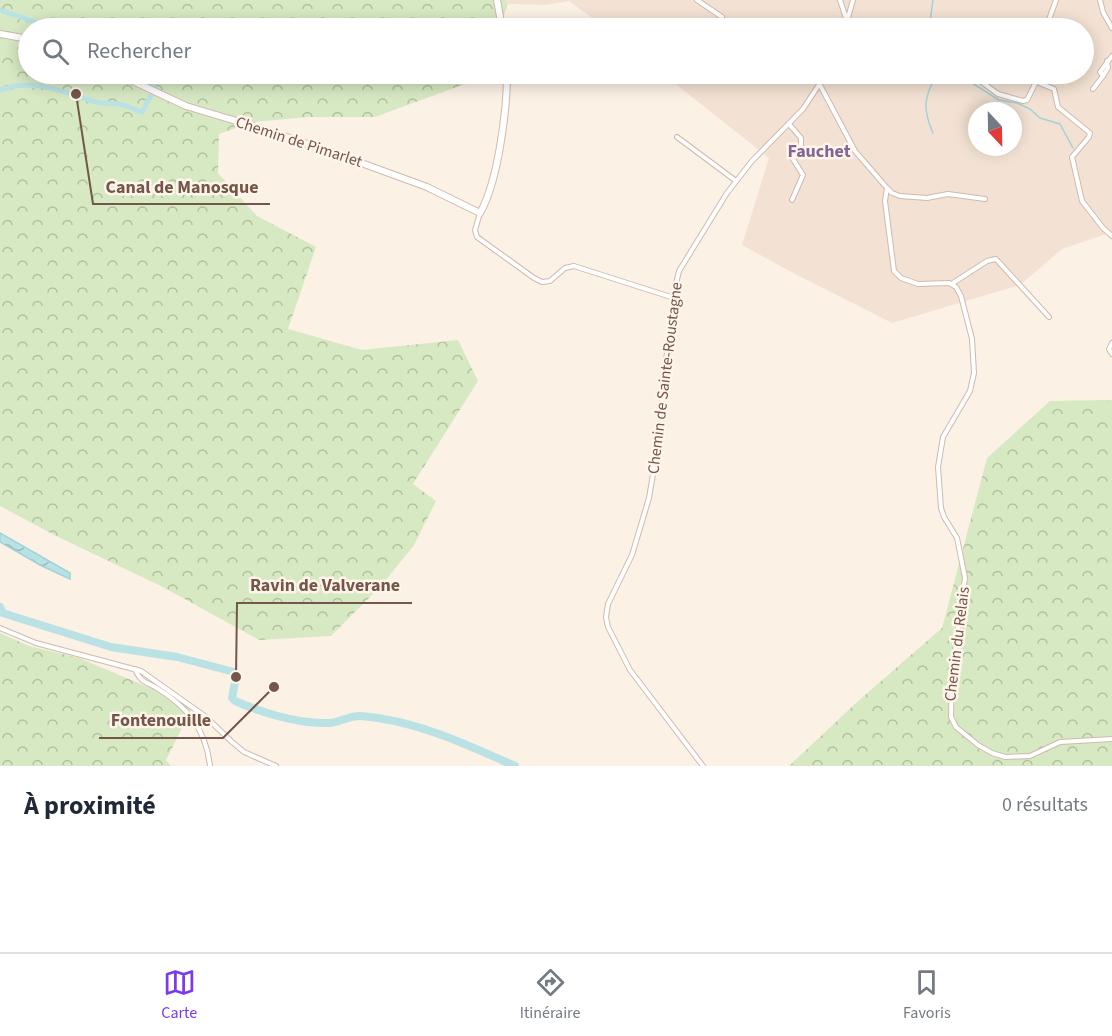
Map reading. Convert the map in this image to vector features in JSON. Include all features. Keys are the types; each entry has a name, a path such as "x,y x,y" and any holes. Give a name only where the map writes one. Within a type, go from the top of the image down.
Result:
{"street":[{"path":"497,0 500,18"},
{"path":"698,0 704,2 722,17"},
{"path":"840,0 846,18"},
{"path":"848,18 853,0"},
{"path":"1050,18 1056,0"},
{"path":"1100,0 1103,12 1112,28"},
{"path":"0,34 18,37"},
{"path":"1093,89 1103,76 1100,70 1112,56"},
{"name":"Chemin de Pimarlet","path":"141,84 203,112 283,135 421,185 480,213"},
{"path":"507,84 496,161 487,199 475,230 479,239 539,281 550,281 565,268 574,266 674,298"},
{"path":"984,84 998,94 1023,100 1027,99 1035,84"},
{"path":"1041,84 1054,89 1058,107 1090,133 1072,157 1082,201 1112,236"},
{"path":"820,85 855,151 892,194 927,198 948,194 985,199"},
{"name":"Chemin de Sainte-Roustagne","path":"703,766 630,670 611,633 606,617 608,604 632,555 649,498 661,427 664,369 672,327 675,283 681,267 752,161 789,124 820,85"},
{"path":"789,124 801,138 801,145 793,159 803,176 792,200"},
{"path":"677,137 736,182"},
{"path":"887,188 885,201 893,266 896,274 901,278 918,284 952,283 993,258 998,260 1049,317"},
{"name":"Chemin du Relais","path":"952,283 960,292 969,324 974,373 970,391 943,437 938,460 941,508 957,538 964,578 952,673 951,717 956,727 978,745 1005,757 1030,756 1060,742 1112,739"},
{"path":"1112,343 1109,349 1112,354"},
{"path":"0,628 36,643 135,668 156,679 183,699 244,752 276,766"},
{"path":"135,668 140,680 163,693 187,712 197,724 206,741 210,766"}],"shaded area":[{"path":"505,0 1112,0 1112,232 1062,249 1020,285 892,323 742,245 769,158 676,84 1094,84 1094,18 592,18 569,1 546,5 508,4"}],"green space":[{"path":"0,0 505,0 508,4 503,18 18,18 18,84 465,84 375,117 308,117 253,122 219,134 218,173 257,216 316,247 288,329 362,350 458,340 478,381 413,484 436,501 414,545 381,586 331,636 259,640 161,586 56,536 0,506"},
{"path":"1112,400 1112,766 789,766 857,702 942,628 987,458 1050,401"},
{"path":"0,633 29,646 79,658 193,706 166,760 171,766 0,766"}],"water":[{"path":"0,533 70,573 70,579 0,542"}],"waterway":[{"path":"931,18 933,0"},
{"path":"0,10 24,18"},
{"path":"0,90 12,86 37,86 96,102 120,104 142,112 155,88 149,84"},
{"path":"932,84 927,96 926,109 933,133"},
{"path":"974,84 999,100 1017,103 1030,109 1040,118 1060,124 1073,148"},
{"path":"0,607 3,613 111,647 177,657 234,672 236,677 232,698 257,710 294,720 318,723 330,723 357,716 401,722 440,734 515,766"}],"place":[{"name":"Canal de Manosque","path":"76,94"},
{"name":"Ravin de Valverane","path":"236,677"},
{"name":"Fontenouille","path":"274,687"}],"district":[{"name":"Fauchet","path":"819,151"}]}
